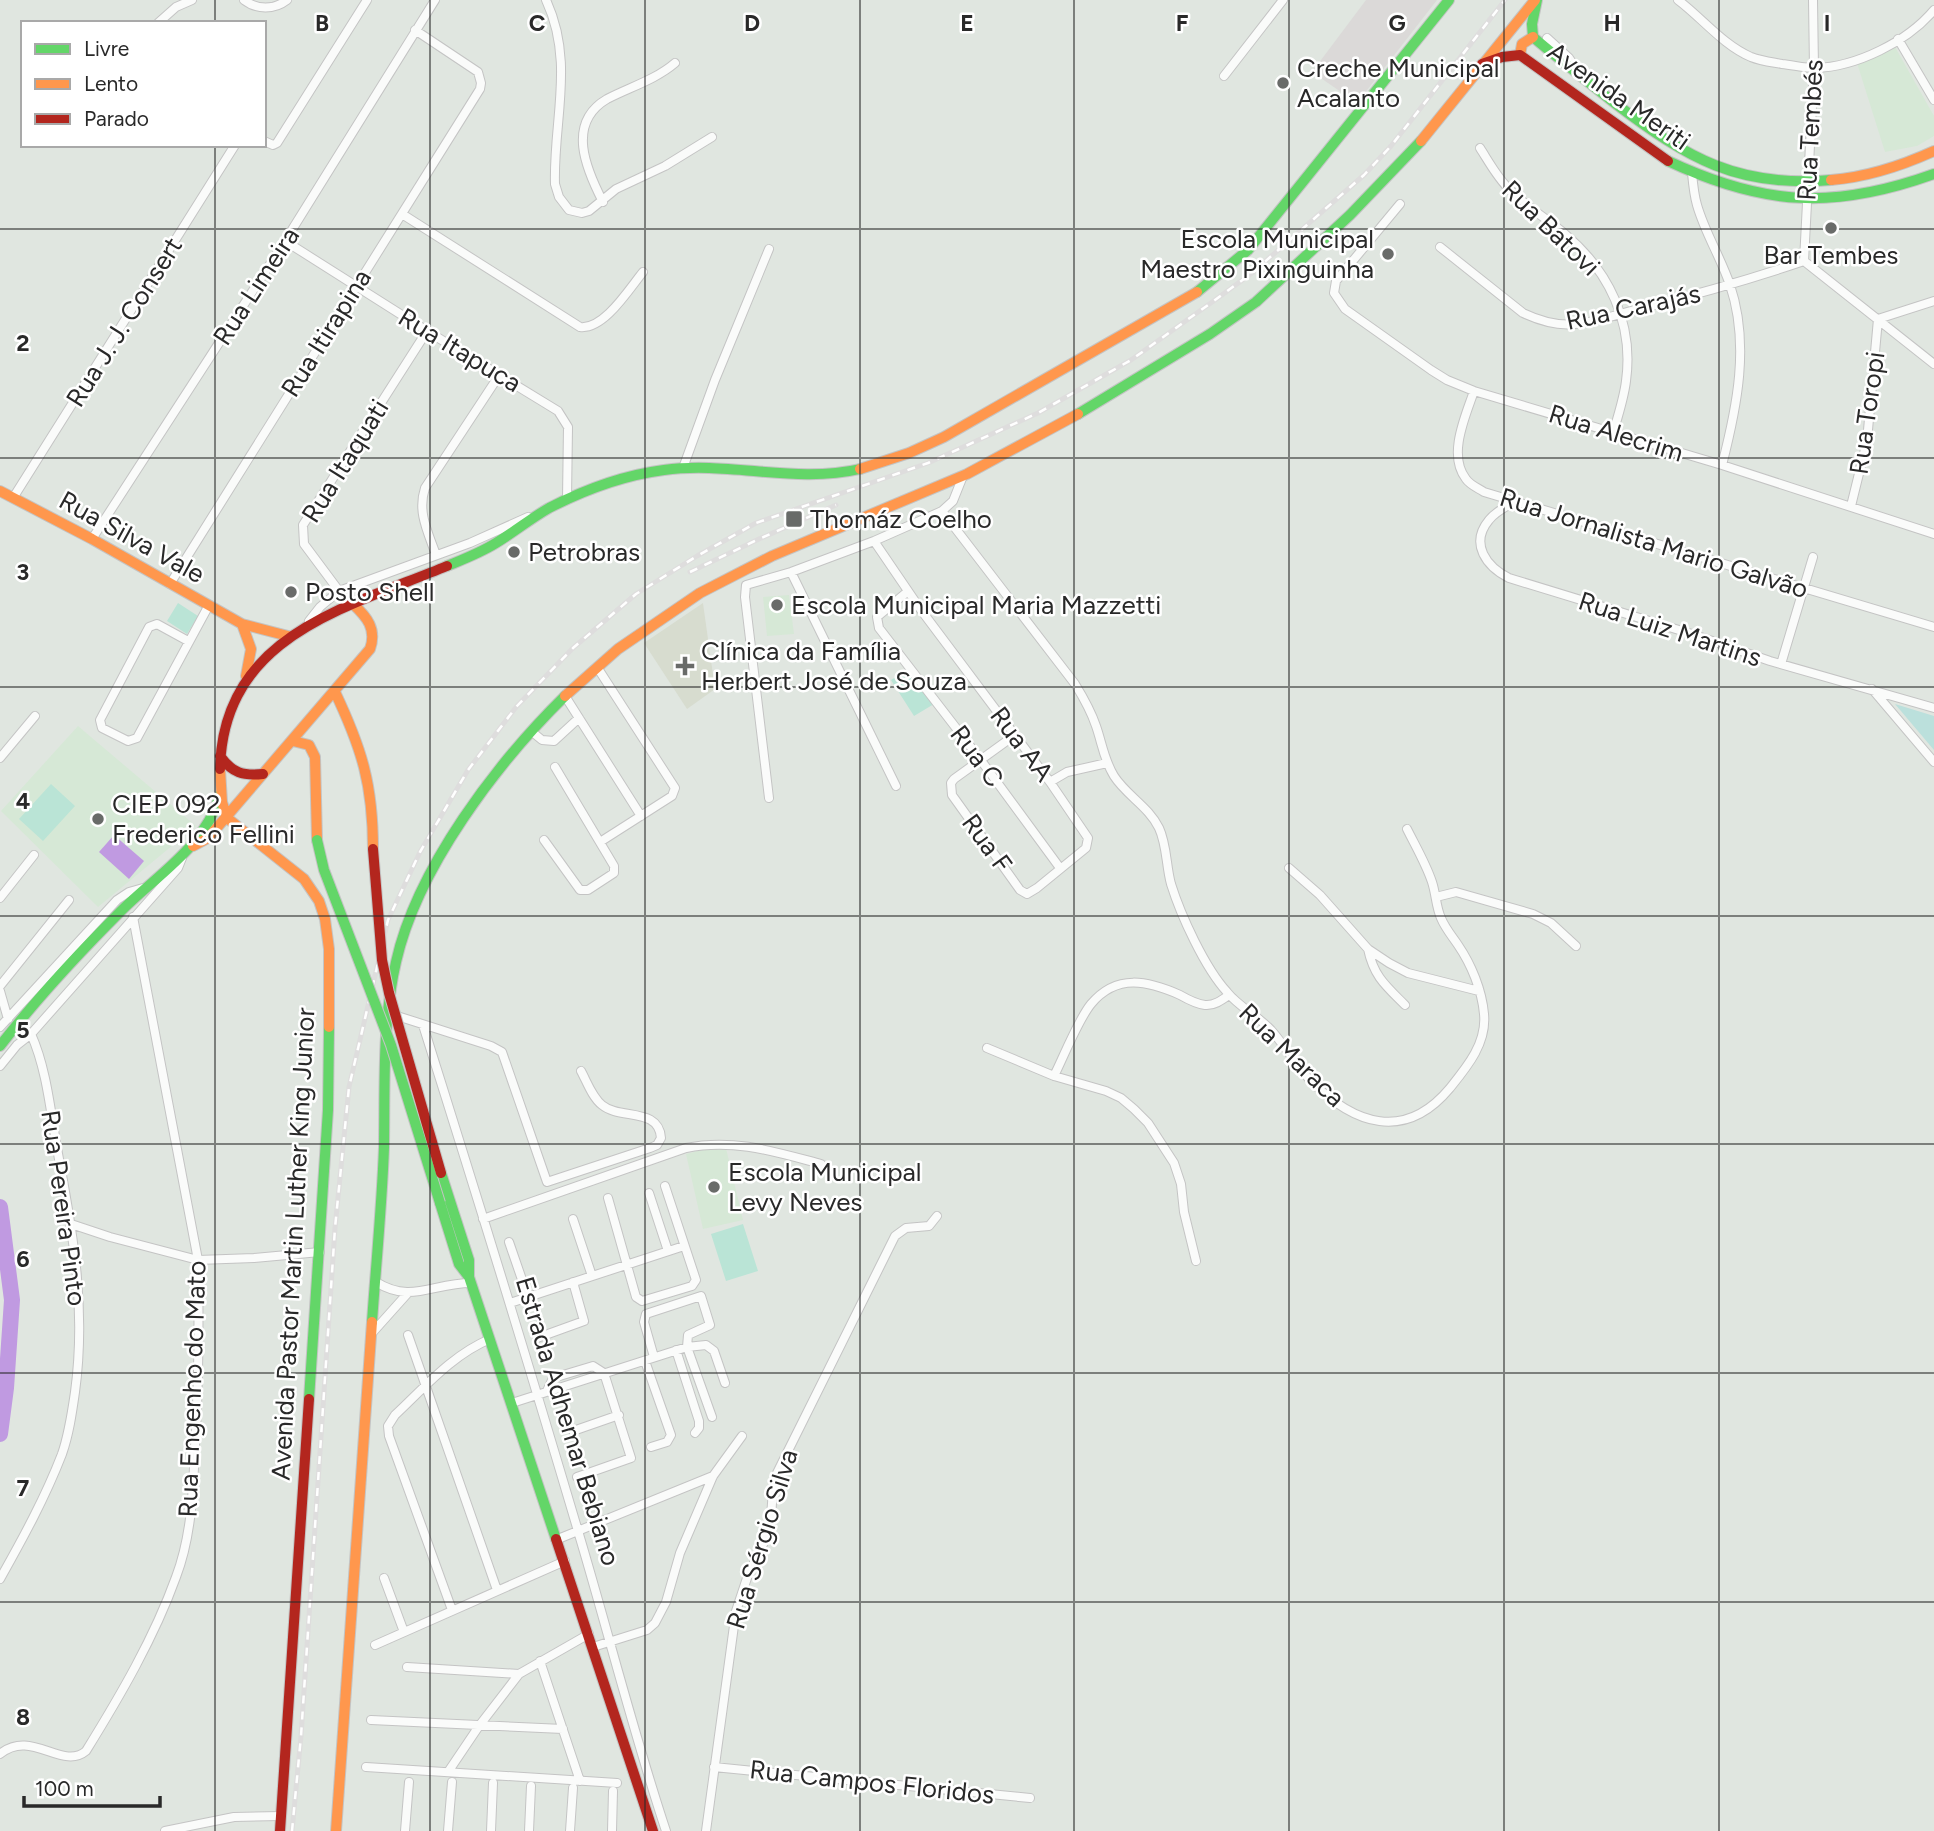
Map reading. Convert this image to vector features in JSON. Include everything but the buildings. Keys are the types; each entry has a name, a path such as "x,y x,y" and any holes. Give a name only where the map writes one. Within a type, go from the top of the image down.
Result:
{"main road":[{"path":"0,1046 121,911 186,850 213,818 219,804 220,756 232,701 246,676 270,650 288,636 307,624 475,554 567,499 604,484 646,473 683,468 825,475 907,455 944,437 1206,287 1248,250 1450,0"},
{"path":"336,1831 373,1332 384,1146 384,1057 393,970 404,931 423,886 481,793 531,731 565,696 619,646 653,622 747,568 963,476 1057,428 1248,308 1343,223 1413,149 1536,0"},
{"name":"Avenida Meriti","path":"1536,0 1533,37 1662,139 1695,158 1725,170 1768,178 1808,181 1865,176 1907,164 1934,151"},
{"path":"1520,55 1522,44 1533,37"},
{"name":"Avenida Meriti","path":"1482,64 1502,57 1520,55 1643,145 1692,173 1749,192 1807,201 1840,200 1870,194 1934,174"},
{"name":"Rua Silva Vale","path":"0,491 93,538 242,624 288,636"},
{"path":"186,850 208,838 370,649 374,641 371,625 354,604"},
{"path":"242,624 252,648 246,676"},
{"name":"Estrada Adhemar Bebiano","path":"335,692 349,721 368,778 382,960 389,993 469,1261 470,1280 653,1831"},
{"name":"Estrada Adhemar Bebiano","path":"293,741 309,745 315,757 317,840 324,870 391,1045 459,1264 470,1280"},
{"path":"220,756 236,774 263,774"},
{"path":"220,791 226,816"},
{"name":"Avenida Pastor Martin Luther King Junior","path":"226,816 304,879 319,901 325,919 329,949 328,1110 280,1831"}],"street":[{"path":"160,21 176,7 192,0"},
{"path":"244,0 260,8 271,8 287,0"},
{"path":"266,142 273,145 277,143 367,0"},
{"name":"Rua Limeira","path":"93,538 285,241 435,0"},
{"path":"546,0 555,27 561,68 555,184 563,204 575,212 589,211 616,189 665,166 712,137"},
{"path":"1224,76 1283,0"},
{"path":"1678,0 1738,50 1764,61 1814,68 1851,61 1898,40 1934,10"},
{"name":"Rua Tembés","path":"1804,261 1814,68 1814,0"},
{"name":"Rua Itirapina","path":"170,584 477,94 481,77 474,68 415,30"},
{"path":"1547,38 1569,58 1583,79"},
{"path":"1898,40 1934,100"},
{"path":"603,202 590,177 582,153 583,136 590,114 608,99 656,76 675,63"},
{"name":"Rua J. J. Consert","path":"13,498 234,147"},
{"name":"Rua Batovi","path":"1479,148 1509,190 1583,251 1599,271 1622,313 1628,358 1626,382 1614,433"},
{"path":"1692,173 1697,205 1731,286 1737,321 1741,371 1735,415 1722,466"},
{"name":"Rua Alecrim","path":"1400,204 1336,281 1334,293 1345,309 1447,380 1474,391 1934,534"},
{"path":"402,214 580,327 594,326 603,320 643,272"},
{"name":"Rua Itapuca","path":"285,241 558,411 565,418 569,434 567,499"},
{"name":"Rua Carajás","path":"1440,247 1509,303 1538,320 1575,324 1731,286 1804,261"},
{"path":"683,468 715,380 769,248"},
{"path":"1804,261 1934,363"},
{"path":"1878,319 1934,301"},
{"name":"Rua Toropi","path":"1851,506 1867,441 1878,319"},
{"name":"Rua Itaquati","path":"339,591 304,544 303,525 427,331"},
{"path":"436,555 421,512 425,488 500,374"},
{"name":"Rua Jornalista Mario Galvão","path":"1474,391 1461,433 1459,457 1461,472 1467,482 1484,492 1934,627"},
{"path":"769,798 744,590 746,585 791,572 874,541 942,511 953,501 963,476"},
{"name":"Rua Luiz Martins","path":"1516,500 1497,511 1487,521 1481,533 1481,548 1486,561 1495,571 1509,578 1781,664 1934,708"},
{"name":"Rua Maraca","path":"942,511 1075,684 1096,726 1107,763 1121,785 1148,812 1158,827 1177,900 1208,966 1229,995 1250,1010 1270,1030 1311,1081 1337,1102 1359,1116 1390,1122 1409,1120 1426,1112 1442,1097 1469,1065 1480,1042 1485,1014 1479,990 1460,947 1441,917 1432,881 1407,830"},
{"path":"307,624 320,607 339,591 470,543 544,512"},
{"name":"Rua AA","path":"874,541 907,592 1085,831 1089,843 1086,848 1060,868"},
{"path":"1781,664 1813,557"},
{"path":"791,572 896,786"},
{"name":"Rua C","path":"907,592 881,611 877,617 880,628 1060,868"},
{"path":"188,641 158,624 149,627 100,720 102,728 128,741 134,740 209,605"},
{"path":"597,667 675,788 672,796 600,842"},
{"path":"1872,690 1934,762"},
{"path":"565,696 641,816"},
{"path":"0,758 35,716"},
{"path":"531,731 542,740 554,741 579,718"},
{"path":"980,759 1015,735"},
{"name":"Rua F","path":"980,759 954,779 951,783 952,795 1020,890 1027,894 1060,868"},
{"path":"1050,782 1067,772 1107,763"},
{"path":"544,840 576,887 584,891 614,873 614,866 555,767"},
{"path":"0,1066 178,868 186,850"},
{"path":"0,898 34,855"},
{"path":"1289,868 1320,895 1368,949 1408,973 1479,990"},
{"path":"0,1027 117,900 129,892 143,888"},
{"path":"1436,897 1456,891 1533,914 1551,923 1576,946"},
{"path":"8,1019 0,988 69,900"},
{"name":"Rua Engenho do Mato","path":"0,1754 9,1747 19,1745 32,1745 72,1757 86,1751 148,1642 177,1575 193,1499 199,1317 198,1260 133,917"},
{"path":"1368,949 1371,964 1380,981 1405,1005"},
{"path":"1054,1076 1091,1004 1104,992 1118,985 1137,981 1155,984 1205,1005 1218,1003 1229,995"},
{"path":"388,1013 491,1046 502,1052 547,1182 657,1145 661,1138 658,1125 652,1120 601,1104 581,1071"},
{"name":"Estrada Adhemar Bebiano","path":"423,1025 510,1303 666,1831"},
{"name":"Rua Pereira Pinto","path":"0,1579 35,1517 62,1453 72,1418 78,1364 79,1290 71,1224 41,1062 31,1034"},
{"path":"987,1048 1054,1076 1121,1098 1148,1123 1168,1153 1177,1174 1196,1262"},
{"path":"483,1219 703,1144 742,1145 821,1164"},
{"path":"608,1198 636,1297 640,1301 695,1283 696,1278 665,1186"},
{"path":"649,1193 668,1251"},
{"name":"Rua Sérgio Silva","path":"706,1831 736,1611 748,1575 770,1530 777,1473 895,1236 906,1228 929,1226 937,1216"},
{"path":"573,1219 592,1276"},
{"path":"71,1224 198,1260 320,1252"},
{"path":"509,1242 528,1297"},
{"path":"510,1303 684,1246"},
{"path":"376,1282 392,1291 407,1294 470,1280"},
{"path":"537,1338 584,1321 573,1282"},
{"path":"373,1332 407,1294"},
{"path":"654,1357 644,1322 646,1314 701,1296 710,1325 690,1334 687,1347 712,1416"},
{"path":"408,1335 497,1590"},
{"path":"452,1610 388,1430 389,1422 464,1351 490,1339"},
{"path":"512,1403 676,1350 706,1345 712,1348 725,1383"},
{"path":"676,1350 699,1422 699,1429 695,1433"},
{"path":"645,1361 670,1435 667,1442 651,1447"},
{"path":"577,1477 631,1458 604,1373"},
{"path":"573,1431 619,1415"},
{"path":"593,1647 647,1630 655,1623 661,1613 680,1553 713,1476 741,1436"},
{"path":"558,1539 713,1476"},
{"path":"376,1645 565,1561"},
{"path":"384,1578 404,1632"},
{"path":"448,1772 519,1674 589,1634"},
{"path":"541,1661 580,1781"},
{"path":"407,1667 519,1674"},
{"path":"371,1720 563,1729"},
{"path":"366,1767 580,1781 615,1787 612,1831"},
{"name":"Rua Campos Floridos","path":"714,1767 1030,1798"},
{"path":"405,1831 409,1782"},
{"path":"448,1831 452,1782"},
{"path":"491,1831 493,1783"},
{"path":"529,1831 531,1786"},
{"path":"570,1831 573,1788"},
{"path":"165,1831 201,1827 233,1817 281,1816"}],"shaded area":[{"path":"1366,0 1437,0 1357,103 1312,72"},
{"path":"1895,47 1934,116 1934,136 1917,146 1885,152 1857,63"},
{"path":"789,595 794,634 767,636 763,597"},
{"path":"178,603 198,616 187,634 167,621"},
{"name":"Clínica da Família Herbert José de Souza","path":"703,603 715,689 687,709 644,643"},
{"path":"911,668 934,704 914,716 891,680"},
{"path":"1895,704 1934,716 1934,750"},
{"name":"CIEP 092 Frederico Fellini","path":"78,726 196,826 98,907 1,811"},
{"path":"51,784 75,806 43,841 19,819"},
{"path":"114,835 144,861 129,879 99,852"},
{"name":"Escola Municipal Levy Neves","path":"725,1144 743,1220 703,1229 686,1154"},
{"path":"743,1224 758,1271 726,1281 711,1234"}],"waterway":[{"path":"0,1207 12,1300 0,1434"}],"railway":[{"path":"292,1831 301,1736 335,1228 349,1087 388,920 420,852 468,770 517,706 573,648 636,594 756,523 928,463 1038,413 1131,360 1252,273 1364,175 1391,146 1505,0"},
{"path":"690,572 836,505"}],"traffic: fast":[{"path":"1197,292 1248,250 1449,0"},
{"path":"1537,0 1532,24 1533,37 1616,104 1666,140 1715,165 1741,174 1768,179 1831,180"},
{"path":"1078,414 1210,334 1256,302 1350,215 1421,141"},
{"path":"1668,161 1736,187 1800,198 1831,198 1864,193 1898,186 1934,174"},
{"path":"447,566 490,547 562,501 590,489 634,476 689,468 787,474 836,473 860,469"},
{"path":"372,1322 383,1169 388,1008 396,962 407,926 422,890 463,819 513,753 565,696"},
{"path":"0,1046 89,943 192,845 213,813 220,795"},
{"path":"317,840 324,870 391,1045 440,1203"},
{"path":"309,1399 328,1110 329,1027"},
{"path":"441,1173 469,1260 469,1277 556,1539"},
{"path":"440,1203 459,1264 469,1277"}],"traffic: slow":[{"path":"1421,141 1535,0"},
{"path":"1520,55 1522,44 1533,37"},
{"path":"1831,180 1884,170 1934,151"},
{"path":"860,469 909,453 944,437 1197,292"},
{"path":"565,696 618,649 700,593 772,556 967,474 1078,414"},
{"path":"0,491 92,539 242,624 288,636"},
{"path":"193,846 208,838 370,649 371,629 363,614 353,604"},
{"path":"242,624 251,649 246,676"},
{"path":"335,692 364,768 371,805 373,849"},
{"path":"293,741 309,745 315,757 317,840"},
{"path":"220,769 222,802 227,818 304,879 319,901 325,919 329,949 329,1027"},
{"path":"336,1831 372,1322"}],"traffic: jam":[{"path":"1482,64 1502,57 1520,55 1668,161"},
{"path":"220,769 226,724 243,687 267,657 297,633 332,613 447,566"},
{"path":"220,756 238,772 263,774"},
{"path":"373,849 382,960 441,1173"},
{"path":"280,1831 309,1399"},
{"path":"556,1539 653,1831"}],"place":[{"name":"Creche Municipal Acalanto","path":"1283,83"},
{"name":"Bar Tembes","path":"1831,228"},
{"name":"Escola Municipal Maestro Pixinguinha","path":"1388,254"},
{"name":"Thomáz Coelho","path":"794,519"},
{"name":"Petrobras","path":"514,552"},
{"name":"Posto Shell","path":"291,592"},
{"name":"Escola Municipal Maria Mazzetti","path":"777,605"},
{"name":"Clínica da Família Herbert José de Souza","path":"685,666"},
{"name":"CIEP 092 Frederico Fellini","path":"98,819"},
{"name":"Escola Municipal Levy Neves","path":"714,1187"}]}
